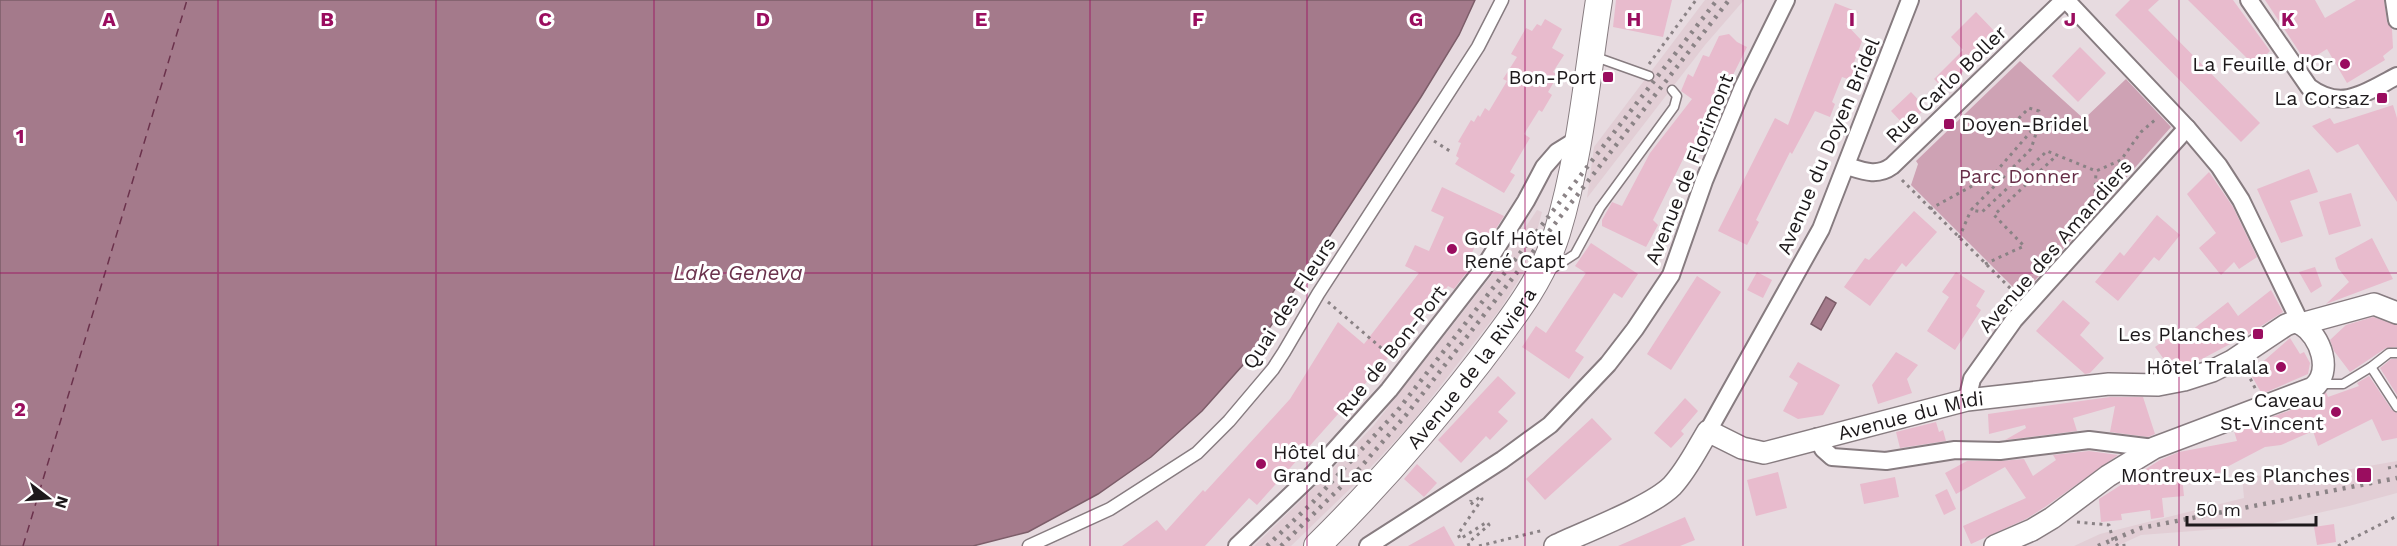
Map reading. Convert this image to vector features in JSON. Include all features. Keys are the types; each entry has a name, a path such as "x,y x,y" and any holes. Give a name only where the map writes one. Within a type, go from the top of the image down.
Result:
{"main road":[{"name":"Avenue de la Riviera","path":"1317,546 1374,488 1424,431 1519,310 1539,278 1557,234 1578,139 1599,0"}],"street":[{"name":"Quai des Fleurs","path":"1029,546 1110,508 1197,453 1229,422 1273,369 1318,294 1478,47 1503,0"},
{"name":"Avenue de Florimont","path":"1368,546 1550,425 1585,390 1635,329 1671,275 1704,181 1743,87 1786,0"},
{"name":"Avenue du Doyen Bridel","path":"1708,431 1810,251 1847,166 1910,0"},
{"name":"Rue Carlo Boller","path":"1847,166 1881,173 1919,148 2065,0"},
{"path":"1995,546 2032,530 2052,518 2108,476 2154,448 2313,388 2319,384 2324,369 2315,335 2301,324 2241,200 2219,166 2187,128 2065,0"},
{"path":"2249,0 2309,87 2318,94 2335,100 2354,98 2397,76"},
{"path":"2394,0 2397,20"},
{"name":"Avenue des Amandiers","path":"1967,400 1972,380 2014,320 2187,128"},
{"name":"Rue de Bon-Port","path":"1237,546 1315,472 1406,370 1483,269 1526,201 1544,167 1557,152 1578,139"},
{"name":"Avenue du Midi","path":"1708,431 1742,448 1764,453 1817,437 1967,400 2109,384 2158,385 2184,380 2212,371 2232,361 2294,322 2301,324 2367,304 2381,305 2397,313"},
{"path":"1552,537 1640,506 1668,489 1684,469 1708,431"},
{"path":"1817,437 1825,451 1832,457 1886,461 1955,450 2000,451 2089,440 2154,448"}],"lane":[{"path":"1590,55 1646,74"},
{"path":"1539,278 1575,254 1600,208 1674,107 1677,96 1672,90"},
{"path":"2319,384 2343,384 2371,368 2389,352 2397,353"},
{"path":"2371,368 2397,407"}],"path":[{"path":"1646,74 1696,0"},
{"path":"1959,237 1971,210 2031,149 2040,121 2039,111 2029,108 2008,129"},
{"path":"1971,210 1982,212 2047,150 2096,171 2121,160 2141,132 2160,115"},
{"path":"1930,208 1994,174 2040,121"},
{"path":"1422,133 1453,153"},
{"path":"1985,264 2024,246 1994,215 2057,155"},
{"path":"1892,166 1930,208 2027,305"},
{"path":"2091,214 2096,196 2096,171"},
{"path":"1334,307 1406,370"},
{"path":"2248,373 2261,398"},
{"path":"2388,468 2397,466"},
{"path":"1469,546 1468,543 1489,525 1487,522 1460,539 1458,534 1482,499 1481,496 1470,505 1480,473"},
{"path":"2338,546 2397,516"},
{"path":"2074,522 2109,525 2113,540 2118,546 2127,545"},
{"path":"1479,546 1552,537"}],"shaded area":[{"path":"1705,0 1744,0 1705,45 1587,198 1594,147"},
{"path":"1537,210 1542,212 1528,265 1501,308 1411,424 1356,483 1291,546 1254,546 1325,477 1374,425 1503,261"},
{"path":"2397,461 2397,493 2349,506 2260,526 2141,535 2117,546 2074,546 2100,534 2244,498 2242,476 2317,475"}],"green space":[{"name":"Parc Donner","path":"2020,61 2084,119 2126,79 2171,127 2023,294 2020,294 1911,185 1918,164 1916,161"}],"water":[{"name":"Lake Geneva","path":"0,0 1475,0 1459,35 1421,97 1251,356 1202,411 1151,457 1098,494 1028,532 973,546 0,546"},
{"path":"1826,297 1836,303 1821,330 1811,324"}],"building":[{"path":"1616,0 1672,0 1663,37 1613,27"},
{"path":"2130,0 2159,0 2148,10 2260,123 2241,142 2115,15"},
{"path":"2188,0 2233,0 2270,51 2255,66"},
{"path":"2265,0 2315,0 2325,18 2356,0 2384,0 2387,22 2392,29 2393,48 2383,56 2385,60 2347,83 2327,49 2306,62"},
{"path":"1835,3 1858,12 1846,24 1862,41 1853,65 1858,67 1853,81 1842,77 1832,102 1835,104 1830,117 1815,111 1792,154 1790,152 1756,220 1759,222 1747,245 1718,231 1775,118 1788,125"},
{"path":"1976,12 1998,35 1945,90 1934,79 1963,50 1951,37"},
{"path":"1545,19 1562,29 1552,48 1564,55 1553,72 1558,75 1548,92 1552,95 1542,112 1539,110 1524,134 1530,138 1510,172 1515,175 1504,193 1455,164 1459,158 1456,156 1461,143 1458,142 1471,120 1474,122 1478,115 1480,117 1485,108 1489,111 1507,81 1503,79 1517,57 1511,54 1526,28 1532,31 1537,24 1541,26"},
{"path":"1729,34 1737,42 1747,47 1693,155 1687,151 1653,220 1658,225 1646,247 1602,226 1602,220 1612,202 1622,206 1650,153 1692,99 1681,91 1688,74 1693,77 1703,55 1709,57 1719,36"},
{"path":"2080,47 2106,73 2078,102 2052,76"},
{"path":"1911,92 1926,108 1906,127 1891,111"},
{"path":"2393,105 2397,118 2397,202 2358,144 2337,153 2312,126 2330,118 2334,124"},
{"path":"2309,169 2318,192 2290,201 2303,236 2281,243 2257,189"},
{"path":"2209,172 2233,207 2257,257 2239,269 2234,262 2221,275 2199,248 2216,233 2187,194"},
{"path":"1442,187 1504,216 1490,238 1481,234 1465,267 1468,269 1454,289 1448,286 1398,351 1396,349 1257,505 1249,498 1205,546 1122,546 1157,520 1166,531 1203,490 1205,492 1290,399 1338,322 1364,344 1419,273 1405,266 1415,245 1429,251 1444,217 1431,211"},
{"path":"2351,193 2361,226 2329,235 2319,202"},
{"path":"1914,211 1937,232 1906,267 1902,263 1870,306 1844,287 1865,258 1869,260"},
{"path":"2157,215 2180,235 2159,261 2154,257 2118,301 2095,282 2120,252 2124,256"},
{"path":"2372,238 2393,279 2326,304 2349,282 2338,268 2335,258"},
{"path":"1591,243 1638,274 1622,298 1614,293 1575,351 1584,357 1569,379 1522,347 1536,326 1546,333 1586,273 1575,266"},
{"path":"2315,267 2322,286 2311,293 2299,272"},
{"path":"1757,272 1772,280 1763,298 1747,290"},
{"path":"1956,272 1985,291 1976,306 1981,310 1955,350 1927,331 1949,297 1942,292"},
{"path":"1697,276 1721,292 1671,370 1647,354"},
{"path":"2271,290 2283,312 2247,335 2202,359 2171,369 2155,347 2172,335 2178,341 2228,302 2238,316"},
{"path":"2063,300 2090,323 2080,335 2104,358 2090,373 2085,374 2036,331"},
{"path":"2373,317 2397,325 2397,347 2386,348 2350,372 2334,351 2330,340 2346,325"},
{"path":"2290,338 2300,354 2304,352 2310,363 2308,374 2262,394 2250,373"},
{"path":"1896,352 1918,365 1907,379 1912,393 1878,404 1872,385"},
{"path":"2391,359 2397,359 2397,395 2380,368"},
{"path":"1798,362 1840,385 1823,415 1798,419 1783,411 1798,383 1789,377"},
{"path":"1498,376 1516,393 1498,412 1508,421 1490,440 1486,436 1461,463 1438,440"},
{"path":"2369,376 2392,410 2397,413 2397,438 2382,441 2372,419 2318,446 2313,431 2281,445 2265,447 2225,468 2225,472 2182,477 2184,496 2162,498 2164,517 2151,519 2150,510 2121,514 2122,520 2101,522 2099,499 2160,460 2179,452 2237,441 2234,431 2318,400 2326,392 2328,397 2359,386 2357,383"},
{"path":"2110,397 2143,397 2155,434 2148,437 2110,432 2115,406 2073,418 2077,431 2005,440 2026,428 2025,425 1989,434 1988,414"},
{"path":"1685,398 1698,411 1681,431 1684,434 1671,448 1654,433"},
{"path":"1592,418 1612,439 1545,500 1526,479"},
{"path":"1936,422 1939,432 1943,430 1946,441 1900,448 1896,432"},
{"path":"2089,451 2118,455 2026,519 1971,544 1963,526 2026,498 2005,467 1956,494 1945,473 1967,461 2024,459 2033,476 2056,460 2053,455"},
{"path":"1417,464 1437,483 1424,497 1404,479"},
{"path":"1778,472 1787,508 1756,516 1747,480"},
{"path":"1895,477 1899,497 1864,504 1860,484"},
{"path":"1947,489 1956,509 1944,515 1935,495"},
{"path":"1685,517 1695,540 1680,546 1618,546"},
{"path":"2334,524 2336,542 2317,545 2314,527"},
{"path":"1444,526 1455,546 1408,546"}],"ferry route":[{"path":"23,546 187,0"}],"railway":[{"path":"1267,546 1313,502 1398,410 1717,0"},
{"path":"1281,546 1359,469 1406,415 1729,0"},
{"path":"2098,546 2141,528 2397,478"}],"place":[{"name":"La Feuille d'Or","path":"2345,64"},
{"name":"Bon-Port","path":"1608,77"},
{"name":"La Corsaz","path":"2382,98"},
{"name":"Doyen-Bridel","path":"1949,124"},
{"name":"Golf Hôtel René Capt","path":"1452,249"},
{"name":"Les Planches","path":"2258,334"},
{"name":"Hôtel Tralala","path":"2281,367"},
{"name":"Caveau St-Vincent","path":"2336,412"},
{"name":"Hôtel du Grand Lac","path":"1261,464"},
{"name":"Montreux-Les Planches","path":"2364,475"}]}
